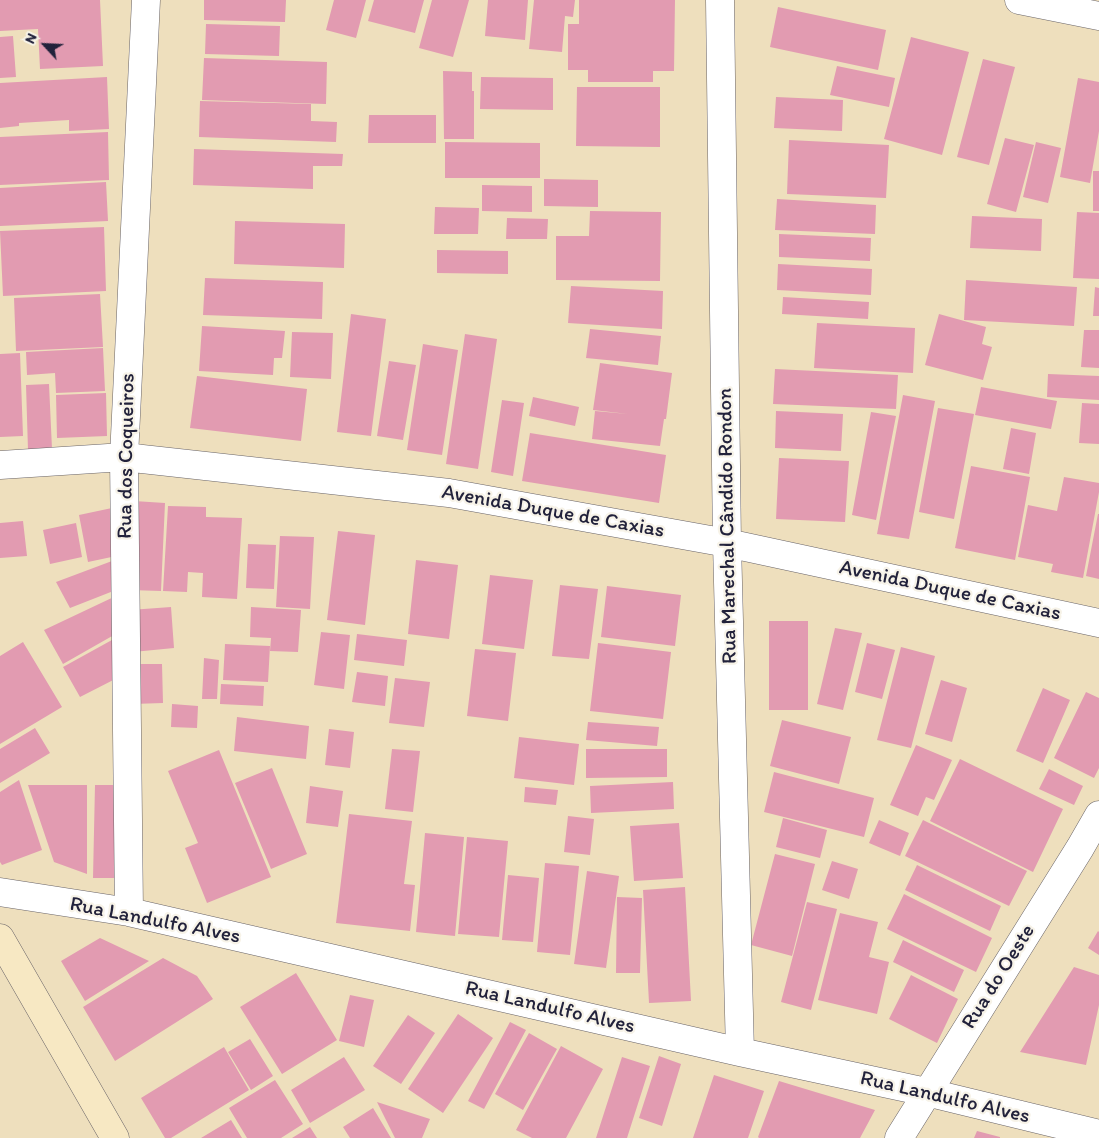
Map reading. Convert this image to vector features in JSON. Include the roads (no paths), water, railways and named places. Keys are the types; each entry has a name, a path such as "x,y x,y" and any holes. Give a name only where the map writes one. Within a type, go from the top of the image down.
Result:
{"street":[{"name":"Rua dos Coqueiros","path":"128,912 124,457 146,0"},
{"name":"Rua Marechal Cândido Rondon","path":"720,0 727,543 740,1052"},
{"path":"1019,0 1099,16"},
{"name":"Avenida Duque de Caxias","path":"0,465 124,457 448,493 727,543 1099,623"},
{"name":"Rua do Oeste","path":"899,1138 926,1092 1075,857 1099,815"},
{"name":"Rua Landulfo Alves","path":"0,892 128,912 740,1052 926,1092 1099,1134"},
{"path":"0,938 115,1138"}]}
